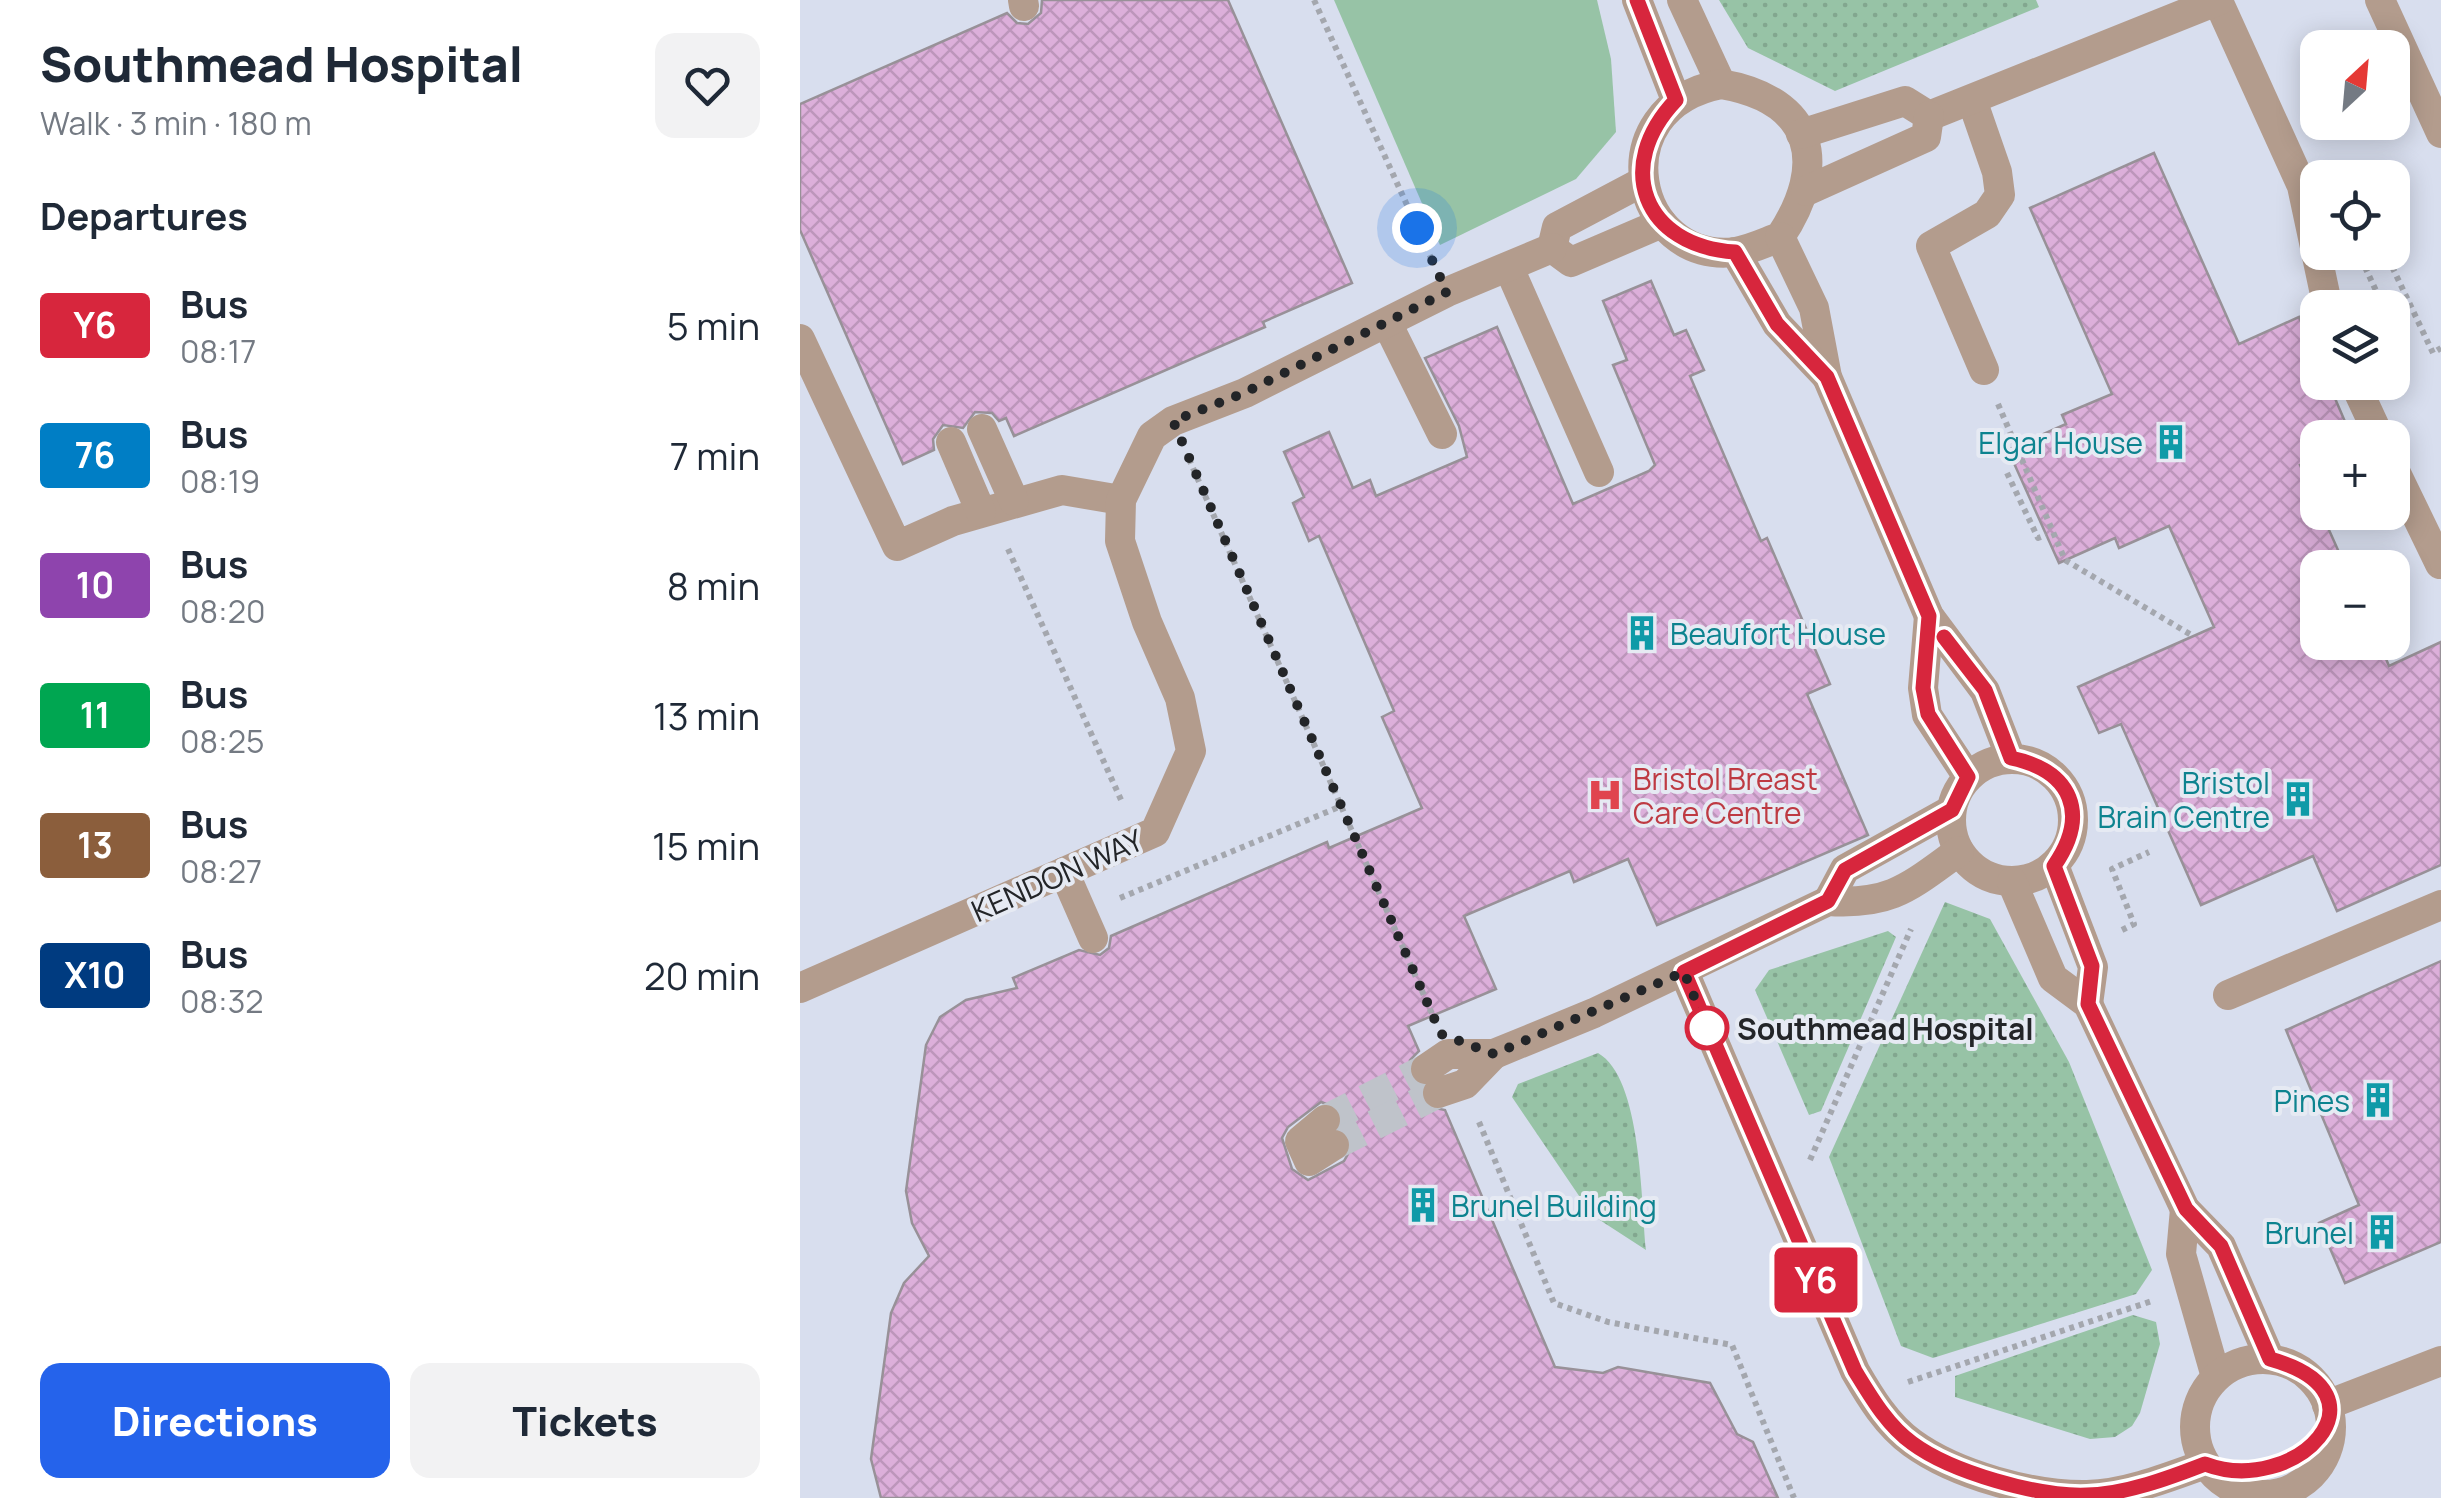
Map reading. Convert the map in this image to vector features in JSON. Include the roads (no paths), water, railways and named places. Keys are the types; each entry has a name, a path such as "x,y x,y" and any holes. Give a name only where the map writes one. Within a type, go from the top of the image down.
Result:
{"lane":[{"path":"1637,0 1676,100"},
{"path":"1682,0 1722,84"},
{"path":"1929,116 2218,0 2302,186 2324,290"},
{"path":"2380,0 2441,133"},
{"path":"1722,84 1754,90 1782,106 1802,134 1809,162 1806,191 1780,237 1735,252 1708,250 1682,241 1662,223 1642,182 1643,152 1655,123 1676,100 1698,89 1722,84"},
{"path":"1972,100 1997,172 2000,195 1987,214 1932,246 1984,370"},
{"path":"1802,134 1904,101 1929,116"},
{"path":"1806,191 1926,137 1929,116"},
{"path":"1642,182 1557,227 1552,248 1571,262 1662,223"},
{"path":"1780,237 1814,308 1827,377 1929,616 1985,690 2011,758"},
{"name":"KENDON WAY","path":"800,988 1155,832 1191,751 1180,698 1146,622 1120,542 1122,500 1152,436 1173,421 1388,325 1447,292 1552,248"},
{"path":"1735,252 1777,324 1827,377"},
{"path":"1509,268 1599,472"},
{"path":"1388,325 1442,434"},
{"path":"800,339 897,546 995,507 1062,490 1122,500"},
{"path":"982,429 995,507"},
{"path":"951,442 995,507"},
{"path":"2410,502 2440,564"},
{"path":"1929,616 1923,688 1928,714 1968,777"},
{"path":"2011,758 2035,763 2056,776 2070,797 2074,821 2068,845 2054,866 2035,878 2012,882 1991,878 1958,851 1952,810 1968,777 1988,764 2011,758"},
{"path":"1828,901 1845,870 1952,810"},
{"path":"1432,1081 1448,1054 1494,1054 1684,972 1828,901 1856,902 1900,894 1958,851"},
{"path":"2054,866 2092,966 2088,1004"},
{"path":"1064,872 1093,938"},
{"path":"2012,882 2053,978 2088,1004 2186,1209 2221,1246 2270,1359"},
{"path":"2228,996 2441,905"},
{"path":"1684,972 1789,1217 1870,1395 1888,1421 1925,1451 1994,1478 2041,1490 2102,1494 2205,1464"},
{"path":"2186,1209 2181,1254 2216,1378"},
{"path":"2270,1359 2292,1365 2311,1379 2327,1405 2328,1446 2303,1490 2248,1496 2205,1464 2197,1447 2197,1409 2216,1378 2244,1362 2270,1359"},
{"path":"2327,1405 2441,1361"}],"tunnel":[{"path":"1325,1120 1426,1069"},
{"path":"1334,1145 1438,1093"}],"place":[{"name":"Elgar House","path":"2171,442"},
{"name":"Beaufort House","path":"1642,633"},
{"name":"Bristol Breast Care Centre","path":"1605,795"},
{"name":"Bristol Brain Centre","path":"2298,799"},
{"name":"Southmead Hospital","path":"1707,1028"},
{"name":"Pines","path":"2378,1100"},
{"name":"Brunel Building","path":"1423,1205"},
{"name":"Brunel","path":"2382,1232"}]}
